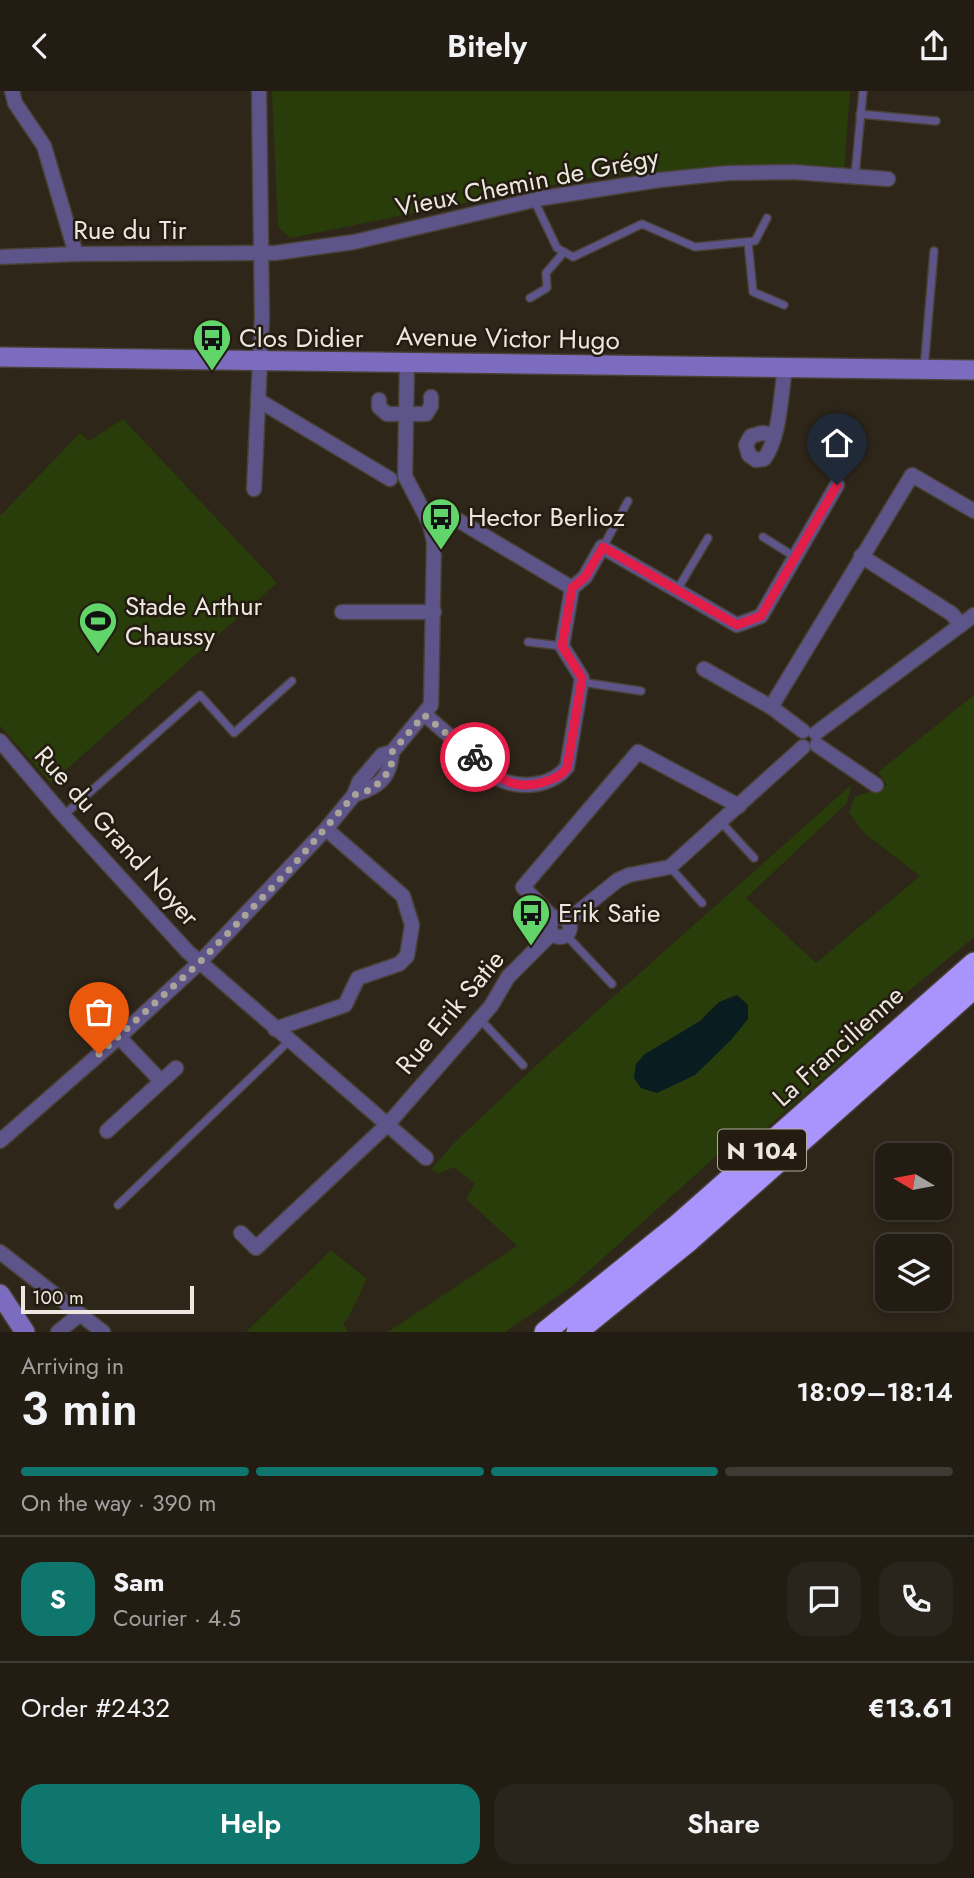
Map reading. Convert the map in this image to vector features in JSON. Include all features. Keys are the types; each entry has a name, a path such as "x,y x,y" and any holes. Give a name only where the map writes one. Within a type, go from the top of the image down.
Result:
{"highway":[{"name":"La Francilienne","path":"545,1332 675,1227 974,963"},
{"name":"La Francilienne","path":"578,1332 690,1240 974,988"}],"main road":[{"name":"Avenue Victor Hugo","path":"0,357 974,370"},
{"path":"0,1294 25,1332"}],"street":[{"path":"12,91 15,103 44,146 76,254"},
{"path":"254,489 260,362 259,91"},
{"name":"Vieux Chemin de Grégy","path":"260,254 354,242 534,200 614,186 728,173 793,172 888,179"},
{"name":"Rue du Tir","path":"0,257 76,254 260,254"},
{"path":"0,1141 200,962 326,829 354,795 373,789 391,769 392,752 431,705 434,542 430,524 405,476 407,363"},
{"path":"774,435 785,367"},
{"path":"379,400 379,408 387,414 426,414 431,406 431,397"},
{"path":"258,400 390,479"},
{"path":"771,707 912,475 974,511"},
{"path":"424,715 501,780 531,786 559,777 567,768 582,678 562,646 572,588 585,577 603,547 737,625 761,616 837,485"},
{"path":"451,516 572,588"},
{"path":"861,557 952,614 961,625"},
{"path":"342,612 434,612"},
{"name":"Rue Erik Satie","path":"241,1233 256,1248 388,1124 480,1018 508,977 560,927 618,880 629,875 670,867 810,739 974,615"},
{"path":"704,669 771,707 810,739 876,785"},
{"name":"Rue du Grand Noyer","path":"0,741 63,815 187,951 275,1029"},
{"path":"560,927 523,887 638,752 739,806"},
{"path":"275,1029 345,1005 358,978 399,964 407,956 412,925 403,896 326,829"},
{"path":"275,1029 426,1158"},
{"path":"119,1037 161,1081"},
{"path":"107,1131 176,1068"},
{"path":"0,1252 103,1332"},
{"path":"58,1332 80,1314"}],"lane":[{"path":"855,177 863,91"},
{"path":"860,114 936,121"},
{"path":"534,200 557,248 573,257 642,224 695,247 755,241 767,218"},
{"path":"748,242 753,292 784,305"},
{"path":"924,370 934,251"},
{"path":"530,298 547,288 546,273 564,252"},
{"path":"603,547 628,501"},
{"path":"763,537 795,557"},
{"path":"677,590 708,538"},
{"path":"528,642 562,646"},
{"path":"63,815 200,695 234,733 292,681"},
{"path":"581,682 641,691"},
{"path":"722,822 754,858"},
{"path":"670,867 702,903"},
{"path":"560,927 612,984"},
{"path":"480,1018 523,1065"},
{"path":"118,1205 289,1041"}],"green space":[{"path":"272,91 850,91 844,171 775,168 599,176 290,238 278,227"},
{"name":"Stade Arthur Chaussy","path":"123,419 277,583 51,783 0,726 0,516 80,433 89,441"},
{"path":"974,695 974,937 877,1017 873,1035 765,1129 746,1129 571,1287 505,1332 388,1332 517,1246 466,1199 475,1184 454,1167 438,1174 431,1169 457,1140 541,1061 851,785 847,803 746,898 816,963 920,876 864,833 849,812 855,797 887,785 878,772","holes":["719,1002 641,1088 677,1036 700,1021"]},
{"path":"331,1250 367,1279 343,1323 348,1332 246,1332"}],"shaded area":[{"path":"737,995 748,1005 748,1019 695,1075 657,1093 641,1088 634,1078 636,1064 645,1054 700,1021 719,1002"}],"way so far":[{"path":"99,1054 200,962 290,869 354,795 373,789 391,769 392,752 424,715 475,757"}],"place":[{"name":"Clos Didier","path":"212,372"},
{"name":"Hector Berlioz","path":"441,551"},
{"name":"Stade Arthur Chaussy","path":"98,655"},
{"name":"Erik Satie","path":"531,947"}],"route":[{"path":"475,757 501,780 511,784 531,786 559,777 567,768 582,678 562,646 572,588 585,577 603,547 737,625 761,616 837,485"}]}
